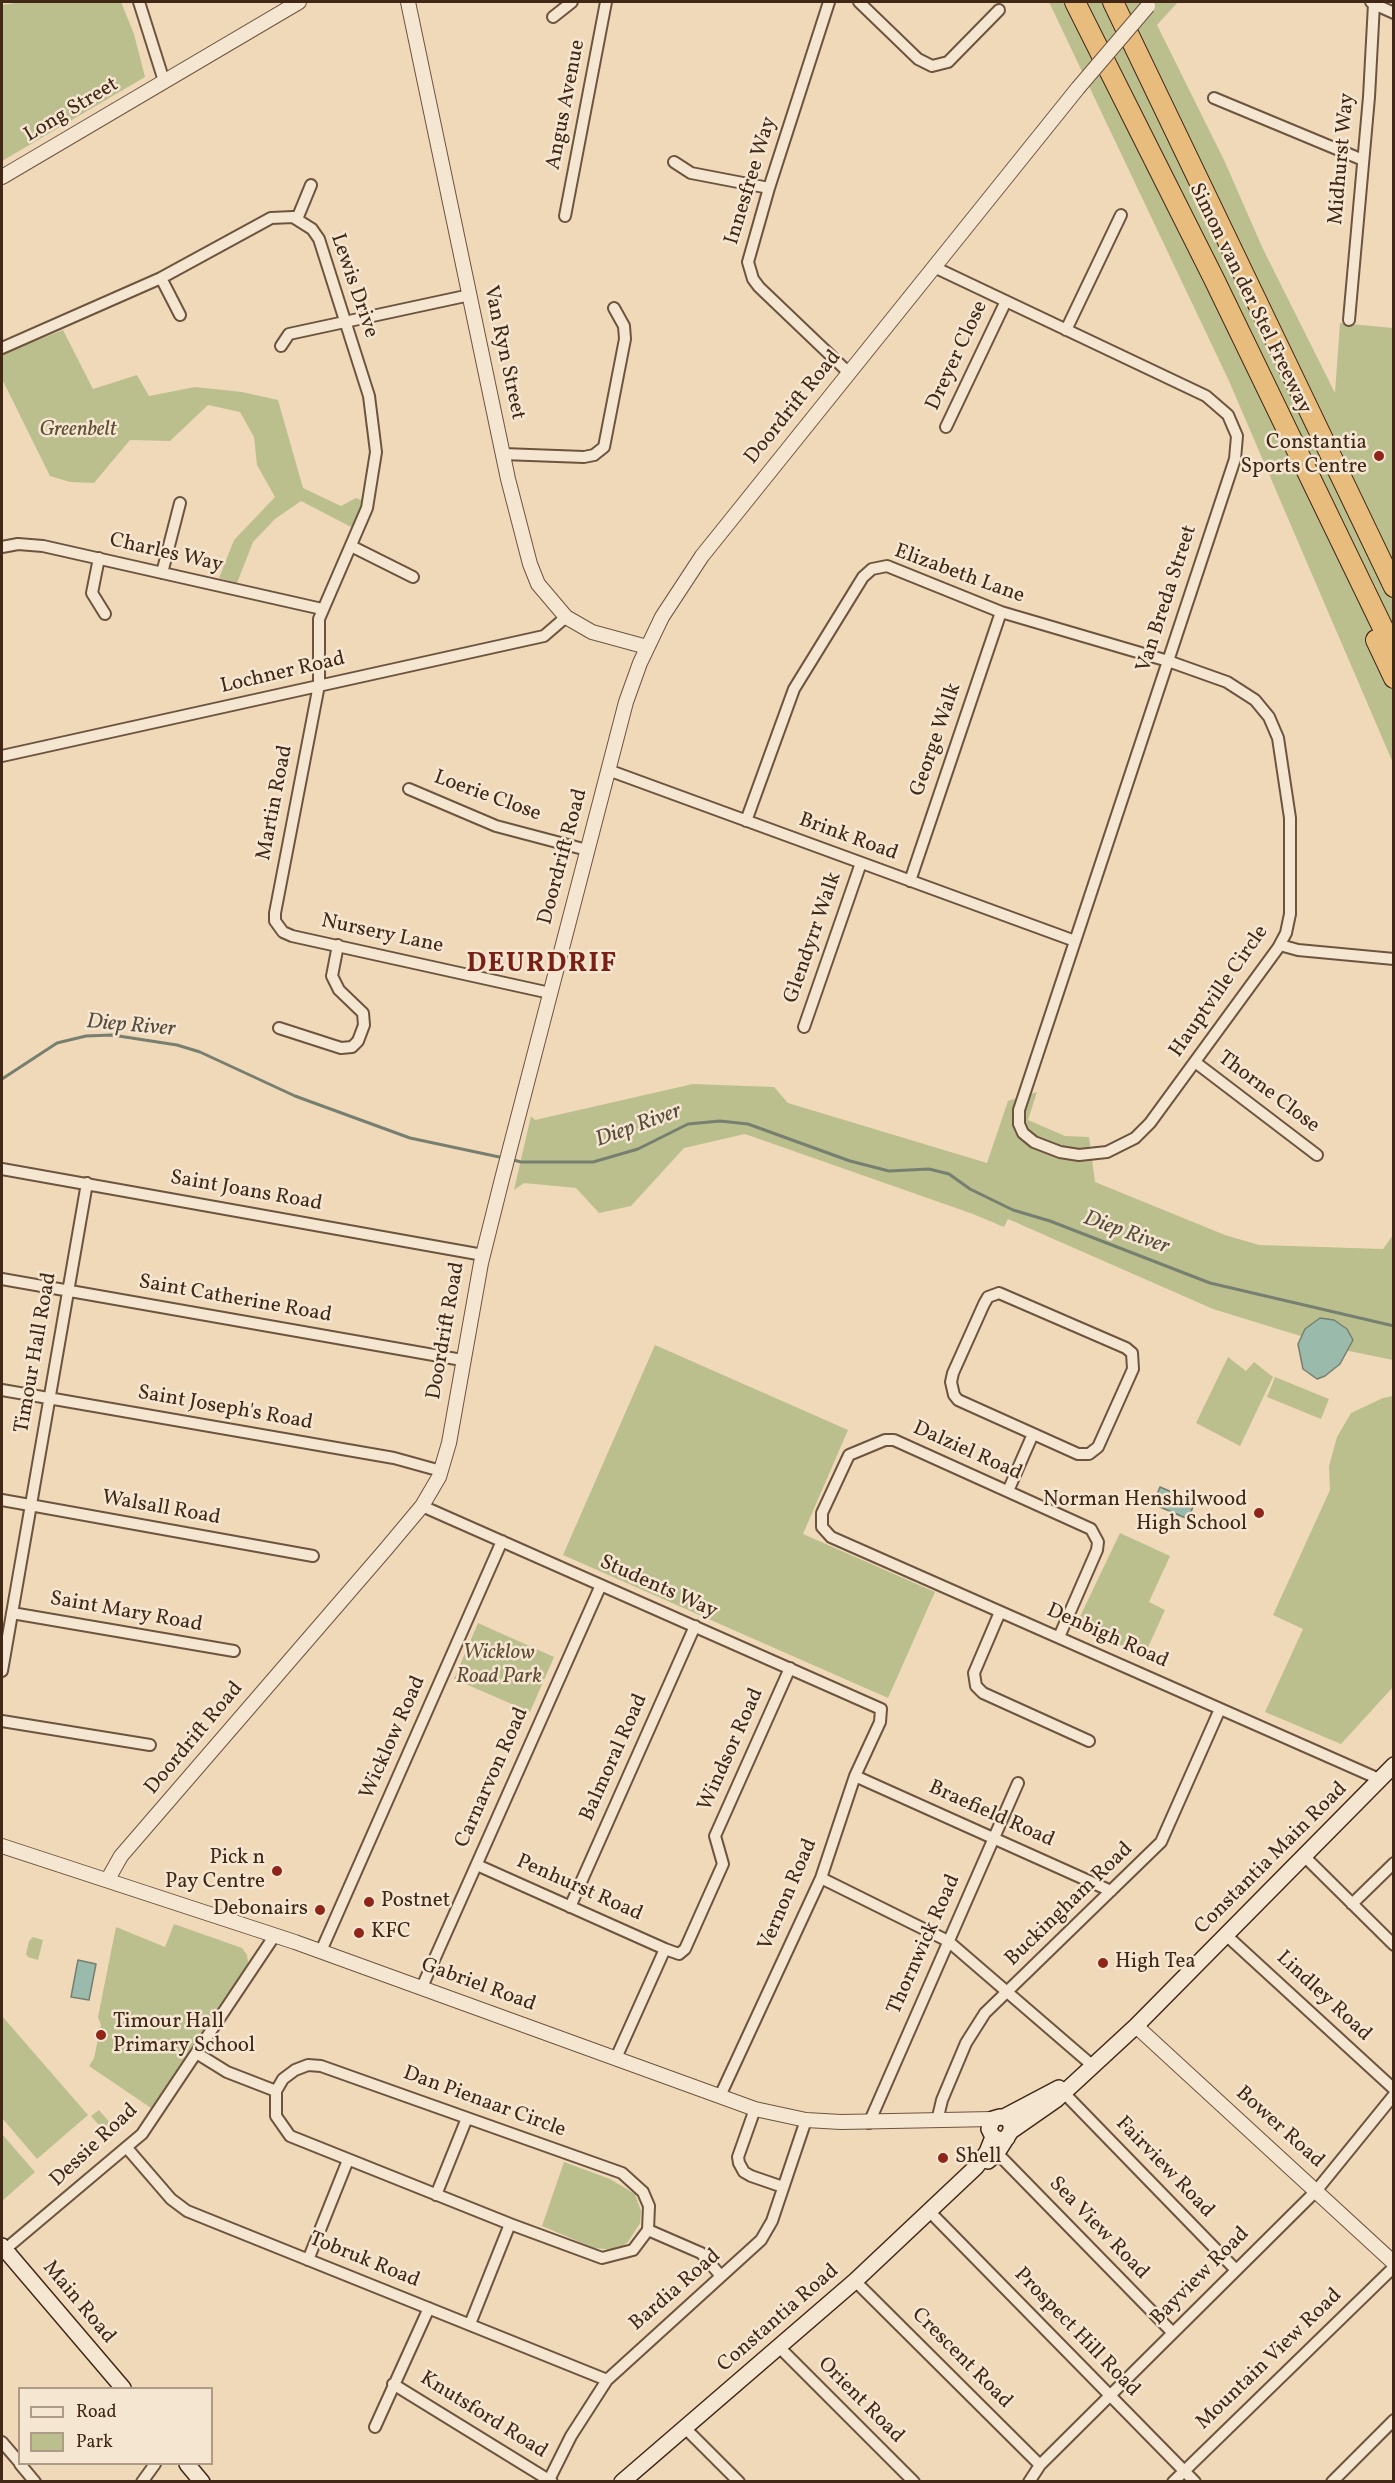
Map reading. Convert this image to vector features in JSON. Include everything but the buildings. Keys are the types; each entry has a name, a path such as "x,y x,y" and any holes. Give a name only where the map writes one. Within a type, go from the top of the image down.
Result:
{"highway":[{"name":"Simon van der Stel Freeway","path":"1075,2 1214,279 1394,651"},
{"name":"Simon van der Stel Freeway","path":"1113,2 1394,587"},
{"path":"1377,553 1394,580"},
{"path":"1370,604 1372,626 1394,678"}],"main road":[{"name":"Constantia Main Road","path":"1000,2129 1064,2093 1094,2066 1394,1765"},
{"name":"Constantia Main Road","path":"1000,2129 1076,2081"},
{"name":"Constantia Road","path":"622,2481 855,2281 960,2183 997,2153 1000,2129"},
{"name":"Constantia Road","path":"960,2183 984,2157 1000,2129"},
{"name":"Main Road","path":"3,2249 122,2387"},
{"path":"189,2465 202,2481"}],"street":[{"path":"139,2 164,81"},
{"name":"Long Street","path":"2,177 299,2"},
{"name":"Van Ryn Street","path":"408,2 503,454 530,564 538,584 566,617 592,632 647,647"},
{"path":"553,17 572,2"},
{"name":"Angus Avenue","path":"565,216 606,2"},
{"name":"Innesfree Way","path":"829,2 749,253 753,279 766,295 849,373"},
{"path":"859,2 918,59 932,66 948,62 999,10"},
{"path":"1372,3 1394,13"},
{"name":"Midhurst Way","path":"1349,320 1363,160 1372,3"},
{"name":"Doordrift Road","path":"108,1879 121,1856 422,1506 441,1471 449,1443 462,1360 483,1255 626,702 647,647 673,598 702,556 934,267 1078,88 1150,4"},
{"path":"1214,98 1363,160"},
{"path":"674,162 691,173 769,188"},
{"path":"2,348 161,278 271,218 282,216 297,219 311,185"},
{"path":"1066,330 1121,215"},
{"name":"Lewis Drive","path":"297,219 319,239 369,396 376,445 371,494 319,619 319,686"},
{"name":"Van Breda Street","path":"934,267 1212,400 1228,415 1235,428 1238,443 1235,459 1019,1110"},
{"path":"161,278 180,315"},
{"path":"281,345 289,334 470,296"},
{"name":"Dreyer Close","path":"946,427 1006,301"},
{"path":"503,454 585,457 602,450 607,439 625,339 622,320 614,308"},
{"path":"162,573 180,503"},
{"name":"Charles Way","path":"2,547 31,544 322,609"},
{"path":"351,546 413,577"},
{"path":"99,558 92,593 105,614"},
{"name":"Elizabeth Lane","path":"746,821 794,689 867,573 877,567 892,567 1001,612 1168,661"},
{"name":"George Walk","path":"909,881 1001,612"},
{"name":"Lochner Road","path":"2,756 544,636 566,617"},
{"name":"Hauptville Circle","path":"1019,1110 1020,1129 1034,1142 1069,1154 1088,1155 1107,1152 1126,1144 1143,1131 1280,945 1290,914 1290,818 1280,749 1274,727 1262,707 1237,687 1168,661"},
{"name":"Martin Road","path":"278,927 274,914 319,686"},
{"name":"Brink Road","path":"608,770 1075,941"},
{"name":"Loerie Close","path":"409,789 496,826 587,850"},
{"name":"Glendyrr Walk","path":"804,1026 861,863"},
{"name":"Nursery Lane","path":"278,927 292,936 550,993"},
{"path":"279,1028 341,1048 352,1047 358,1041 364,1025 363,1013 339,990 332,976 338,945"},
{"path":"1280,945 1298,950 1394,959"},
{"name":"Thorne Close","path":"1195,1062 1317,1155"},
{"name":"Saint Joans Road","path":"2,1169 483,1255"},
{"name":"Timour Hall Road","path":"2,1671 87,1183"},
{"name":"Saint Catherine Road","path":"2,1279 462,1360"},
{"path":"993,1294 1006,1294 1126,1348 1132,1353 1134,1361 1094,1452 1084,1456 1034,1434 958,1400 951,1388 953,1373 984,1304 993,1294"},
{"name":"Saint Joseph's Road","path":"2,1390 394,1458 441,1471"},
{"path":"1008,1491 1034,1434"},
{"name":"Dalziel Road","path":"822,1527 822,1513 845,1459 854,1451 885,1440 894,1440 1086,1526 1095,1534 1097,1550 1059,1637"},
{"name":"Walsall Road","path":"2,1500 313,1556"},
{"name":"Students Way","path":"422,1506 878,1707"},
{"name":"Denbigh Road","path":"822,1527 831,1537 1379,1779"},
{"name":"Wicklow Road","path":"321,1951 502,1541"},
{"name":"Carnarvon Road","path":"422,1987 601,1585"},
{"path":"1000,1612 974,1673 976,1686 983,1693 1089,1741"},
{"name":"Saint Mary Road","path":"12,1613 234,1651"},
{"name":"Balmoral Road","path":"570,1906 695,1626"},
{"name":"Windsor Road","path":"665,1949 679,1954 684,1949 723,1864 715,1836 790,1668"},
{"name":"Vernon Road","path":"720,2096 821,1878 855,1776 882,1716 878,1707"},
{"name":"Buckingham Road","path":"942,2121 942,2100 966,2043 986,2013 1156,1849 1166,1835 1220,1708"},
{"path":"2,1721 150,1745"},
{"name":"Braefield Road","path":"855,1776 1111,1891"},
{"name":"Thornwick Road","path":"869,2123 1018,1783"},
{"name":"Gabriel Road","path":"2,1846 321,1951 755,2109 806,2120 869,2123 942,2121 1000,2129"},
{"path":"1304,1856 1394,1945"},
{"path":"1352,1904 1394,1863"},
{"name":"Penhurst Road","path":"477,1865 665,1949"},
{"path":"821,1878 948,1941 1094,2066"},
{"name":"Dessie Road","path":"3,2249 128,2148 154,2119 275,1935"},
{"name":"Lindley Road","path":"1226,1935 1394,2089"},
{"path":"616,2058 665,1949"},
{"name":"Bower Road","path":"1136,2026 1394,2265"},
{"path":"198,2054 227,2072 276,2091 276,2116 290,2136 510,2224 602,2258 633,2250 648,2230 701,2253 722,2276"},
{"name":"Dan Pienaar Circle","path":"276,2091 283,2079 295,2070 308,2065 321,2066 622,2173 643,2192 649,2206 648,2230"},
{"name":"Fairview Road","path":"1064,2093 1236,2270"},
{"name":"Bayview Road","path":"1029,2481 1040,2466 1172,2332 1316,2191 1394,2095"},
{"path":"755,2109 738,2157 739,2163 744,2172 751,2176 783,2187"},
{"path":"436,2195 467,2118"},
{"name":"Bardia Road","path":"551,2481 571,2436 607,2379 761,2240 772,2221 806,2120"},
{"name":"Tobruk Road","path":"128,2148 179,2207 607,2379"},
{"name":"Sea View Road","path":"997,2153 1172,2332"},
{"path":"308,2260 348,2160"},
{"name":"Prospect Hill Road","path":"929,2211 1195,2481"},
{"path":"470,2325 510,2224"},
{"name":"Mountain View Road","path":"1173,2481 1394,2265"},
{"name":"Crescent Road","path":"855,2281 1040,2466"},
{"path":"375,2427 429,2308"},
{"name":"Orient Road","path":"779,2347 914,2481"},
{"name":"Knutsford Road","path":"393,2384 551,2481"},
{"path":"1332,2481 1394,2420"},
{"path":"685,2427 739,2481"},
{"path":"2,2442 18,2461"},
{"path":"22,2465 35,2481"},
{"path":"142,2481 154,2465"}],"green space":[{"path":"22,2 121,2 134,34 145,77 2,161 2,5"},
{"path":"1049,2 1178,2 1157,25 1224,160 1263,249 1335,393 1340,323 1393,328 1393,763 1229,381"},
{"name":"Greenbelt","path":"63,330 93,389 137,375 149,396 195,387 242,392 278,400 303,488 341,506 356,498 364,501 353,528 301,501 275,519 253,542 237,583 219,578 234,540 275,497 257,465 254,437 240,412 208,405 170,441 130,440 94,483 70,482 50,476 2,379 2,354"},
{"path":"693,1084 774,1087 788,1103 987,1163 1008,1101 1037,1092 1028,1120 1065,1136 1089,1137 1095,1182 1225,1235 1259,1245 1383,1249 1393,1235 1393,1360 1349,1351 1213,1309 1008,1219 1004,1227 745,1134 684,1148 631,1206 599,1213 576,1188 524,1183 514,1190 531,1116 535,1120"},
{"path":"655,1345 848,1430 803,1534 935,1592 888,1698 563,1555"},
{"path":"1228,1357 1246,1371 1254,1362 1273,1377 1240,1446 1196,1423"},
{"path":"1275,1377 1329,1399 1321,1419 1267,1397"},
{"path":"1393,1396 1393,1687 1341,1744 1265,1712 1303,1629 1273,1615 1330,1490 1329,1466 1337,1437 1351,1413 1383,1398"},
{"path":"1120,1533 1170,1556 1149,1602 1165,1610 1144,1656 1076,1625"},
{"name":"Wicklow Road Park","path":"478,1623 554,1657 530,1712 454,1679"},
{"path":"174,1924 242,1948 247,1955 248,1963 151,2108 89,2066 94,2058 101,2025 98,2017 116,1927 165,1947"},
{"path":"33,1937 43,1940 38,1960 26,1954 29,1941"},
{"path":"2,2016 88,2115 37,2159 2,2118"},
{"path":"99,2110 116,2130 109,2137 91,2116"},
{"path":"2,2134 35,2172 2,2201"},
{"path":"564,2162 610,2179 635,2194 641,2211 640,2223 628,2242 617,2250 594,2248 542,2226"}],"shaded area":[{"path":"1320,1318 1334,1320 1347,1329 1353,1340 1340,1364 1325,1376 1317,1379 1303,1369 1298,1344 1305,1329"},
{"path":"1160,1487 1195,1502 1188,1519 1153,1504"},
{"path":"78,1960 96,1964 89,2000 71,1997"}],"waterway":[{"name":"Diep River","path":"2,1079 57,1043 86,1036 112,1035 177,1045 200,1052 295,1096 410,1138 504,1158"},
{"name":"Diep River","path":"510,1159 521,1162 593,1162 638,1149 688,1124 720,1121 748,1124 850,1161 889,1171 929,1169 949,1174 970,1189 1013,1210 1050,1221 1210,1283 1394,1326"}],"place":[{"name":"Constantia Sports Centre","path":"1379,456"},
{"name":"Norman Henshilwood High School","path":"1259,1513"},
{"name":"Pick n Pay Centre","path":"277,1871"},
{"name":"Postnet","path":"369,1902"},
{"name":"Debonairs","path":"320,1910"},
{"name":"KFC","path":"359,1933"},
{"name":"High Tea","path":"1103,1963"},
{"name":"Timour Hall Primary School","path":"101,2035"},
{"name":"Shell","path":"943,2158"}],"district":[{"name":"DEURDRIF","path":"542,966"}]}
